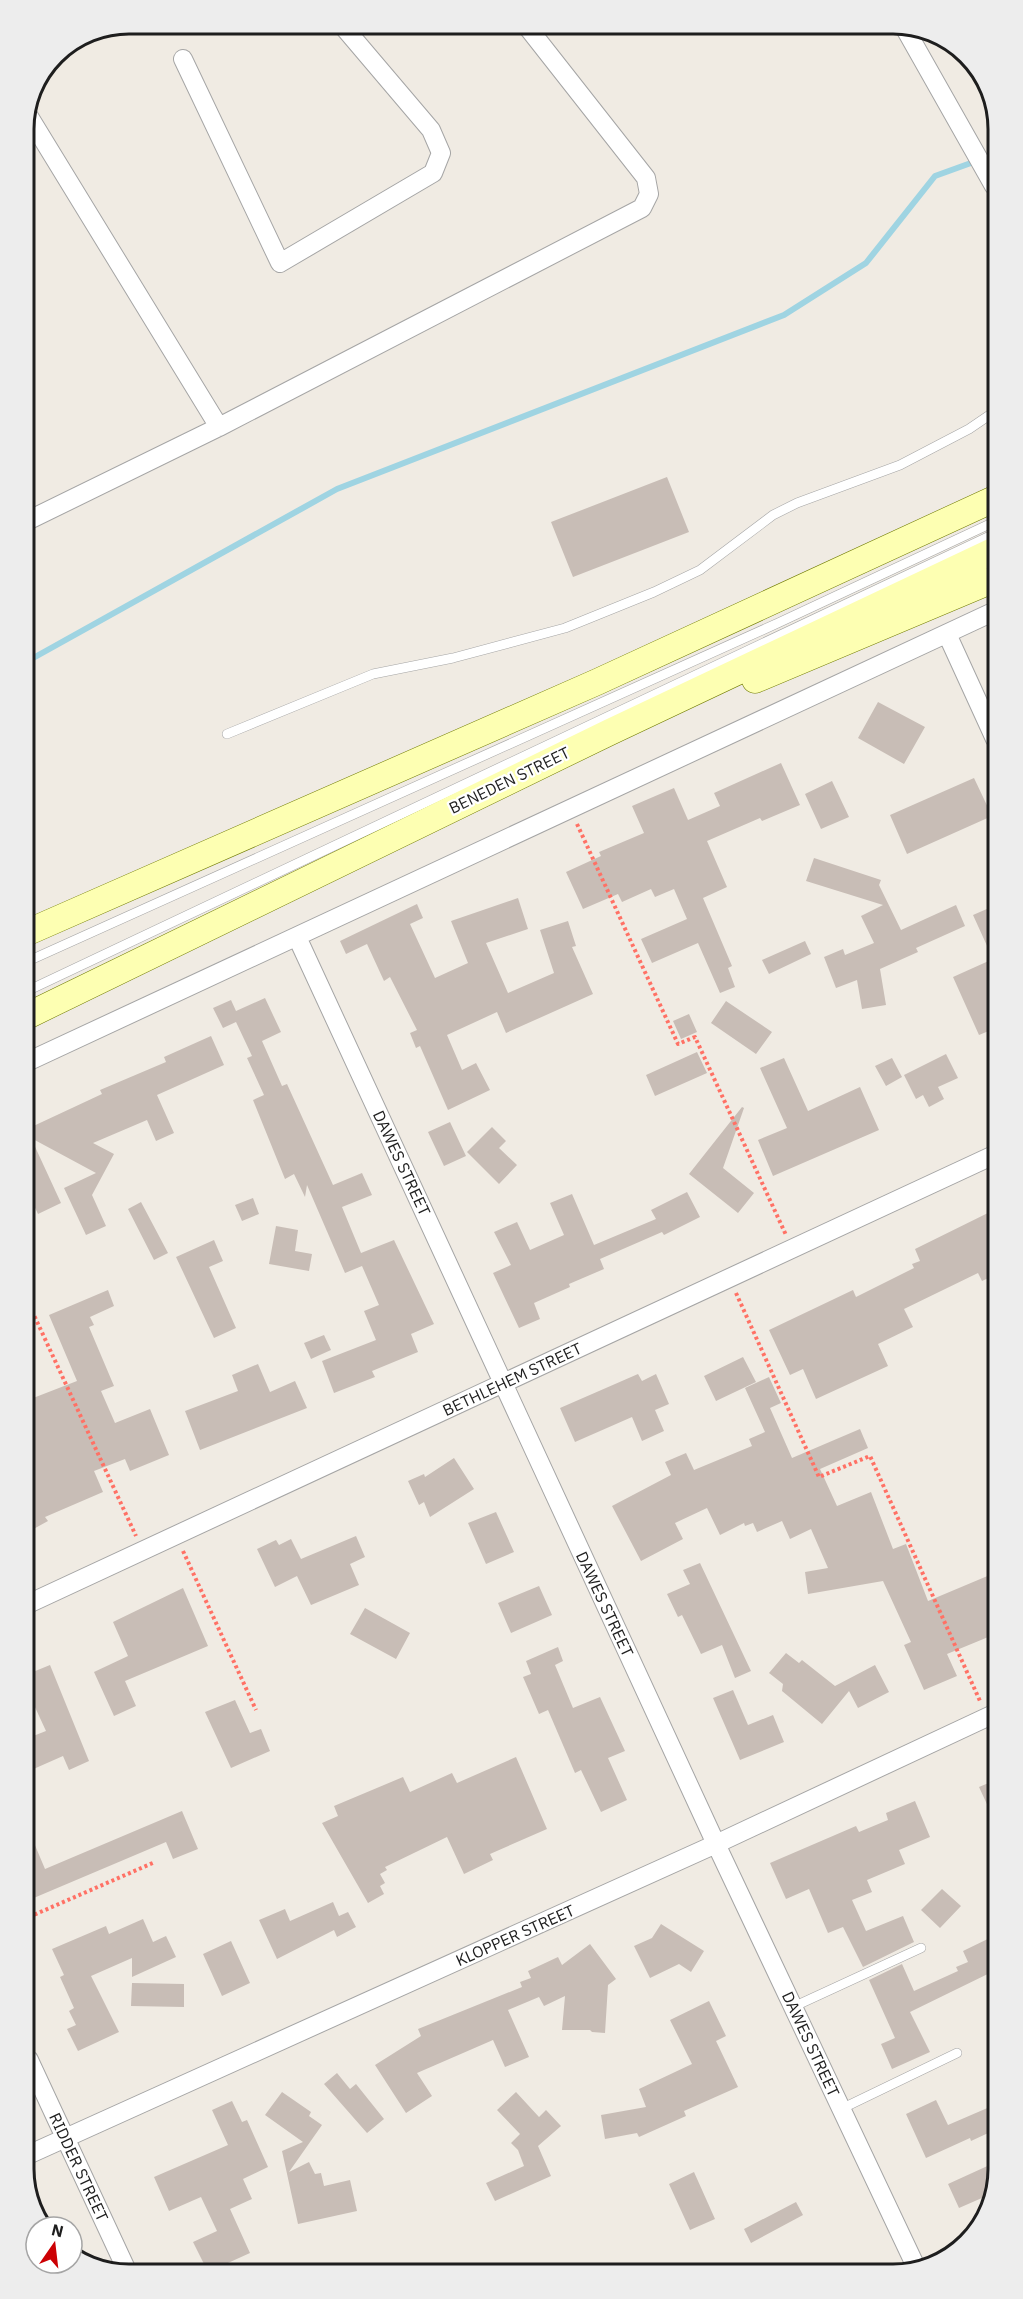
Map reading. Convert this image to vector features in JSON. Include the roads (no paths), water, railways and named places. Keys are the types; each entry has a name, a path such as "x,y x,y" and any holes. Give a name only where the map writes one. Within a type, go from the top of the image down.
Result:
{"main road":[{"path":"35,929 597,682 988,502"},
{"name":"BENEDEN STREET","path":"35,1012 610,732 988,553"},
{"path":"610,732 719,695 988,582"}],"street":[{"path":"183,59 280,263 433,172 441,153 431,130 350,34"},
{"path":"35,517 219,427 642,208 649,194 646,177 533,35"},
{"path":"909,36 988,176"},
{"path":"35,126 219,427"},
{"path":"35,1059 988,614"},
{"path":"947,634 988,725"},
{"name":"DAWES STREET","path":"297,937 716,1844 914,2262"},
{"name":"BETHLEHEM STREET","path":"34,1601 988,1158"},
{"name":"KLOPPER STREET","path":"34,2152 716,1844 988,1716"},
{"name":"RIDDER STREET","path":"34,2071 124,2264"}],"lane":[{"path":"227,734 373,674 453,658 565,628 654,592 700,570 773,514 796,503 900,465 969,429 988,416"},
{"path":"35,958 778,623 988,525"},
{"path":"35,987 988,537"},
{"path":"793,2007 921,1948"},
{"path":"841,2109 957,2053"}],"waterway":[{"path":"35,657 337,489 784,315 866,263 935,176 988,157"}]}
